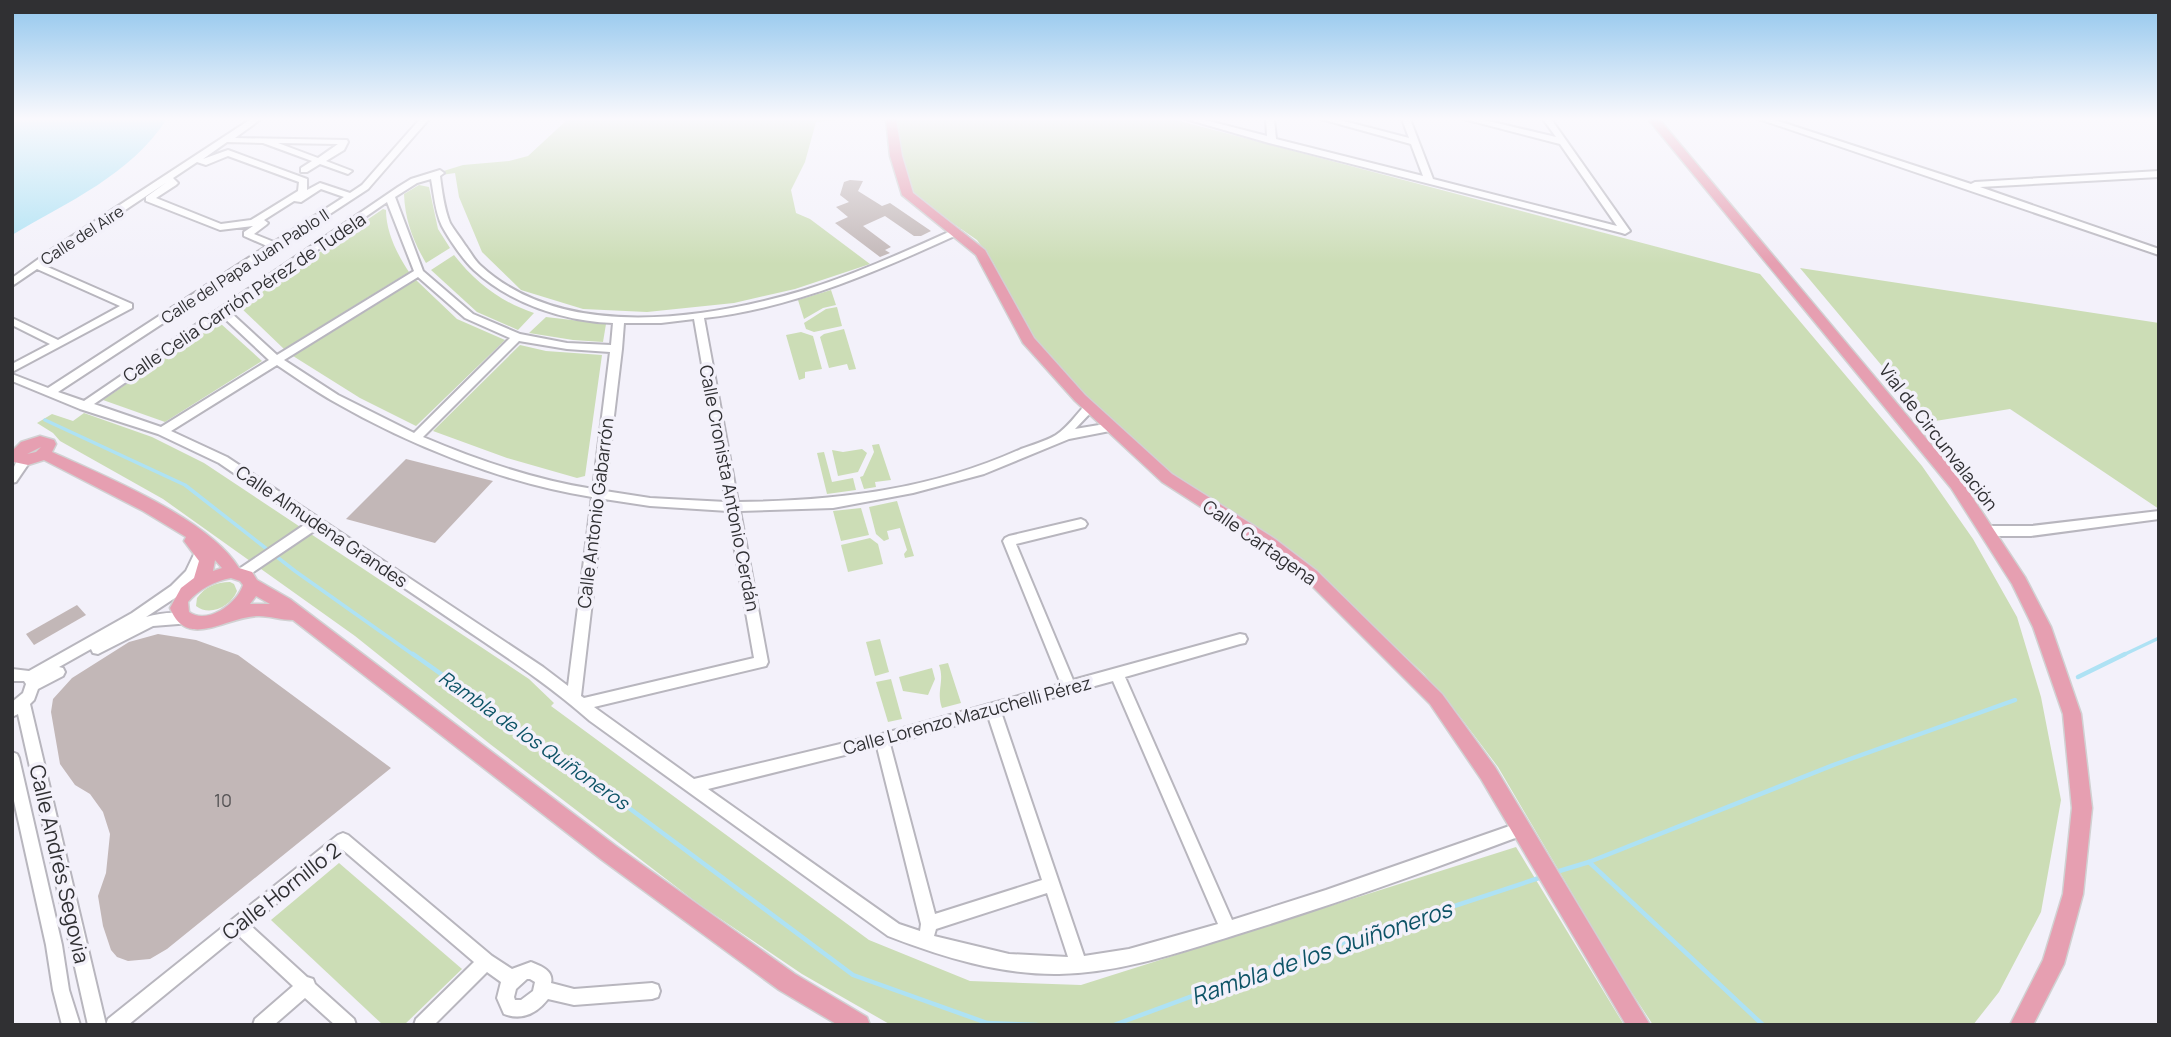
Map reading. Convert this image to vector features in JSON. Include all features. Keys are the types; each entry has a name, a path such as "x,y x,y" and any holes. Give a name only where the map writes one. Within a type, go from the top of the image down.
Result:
{"main road":[{"name":"Calle Cartagena","path":"900,167 908,195 981,253 1027,340 1090,407 1167,478 1269,543 1311,575 1436,699 1488,773 1639,1025"},
{"name":"Vial de Circunvalación","path":"1693,167 1956,484 2019,582 2042,627 2073,714 2082,808 2070,906 2053,964 2021,1025"},
{"path":"21,449 40,441 47,443 49,446 43,454 141,500 176,524 232,563 244,578 620,861 787,982 859,1025"},
{"path":"176,524 207,560 198,584 180,605 181,614 186,619 204,622 231,612 260,609 297,616"},
{"path":"198,584 221,574 244,578"},
{"path":"231,612 246,599 244,578"}],"street":[{"name":"Calle del Aire","path":"12,283 186,167"},
{"path":"169,178 173,183 149,199 220,227 253,223 302,192 304,181 267,167"},
{"path":"304,170 308,167"},
{"path":"338,167 348,171"},
{"name":"Calle del Papa Juan Pablo II","path":"49,393 352,196 384,167"},
{"path":"1378,167 1625,231 1581,167"},
{"path":"1424,167 1429,180"},
{"path":"1910,167 2159,252"},
{"path":"439,174 446,225 468,261 492,283 522,301 569,315 619,319 698,315 780,300 819,289 956,232"},
{"name":"Calle Celia Carrión Pérez de Tudela","path":"84,406 414,181 439,174"},
{"path":"1967,186 2159,174"},
{"path":"275,246 247,234 320,186 352,196"},
{"path":"390,197 407,247 419,272 469,316 517,337 568,346 617,349"},
{"path":"12,369 128,306 36,265"},
{"path":"162,431 419,272"},
{"path":"223,311 276,360 332,397 415,438 505,471 598,496 672,506 733,508 828,504 950,480 997,465 1061,437 1111,427"},
{"name":"Calle Cronista Antonio Cerdán","path":"577,702 761,662 698,315"},
{"name":"Calle Antonio Gabarrón","path":"577,702 619,319"},
{"path":"12,321 58,344"},
{"path":"415,438 517,337"},
{"name":"Calle Almudena Grandes","path":"12,377 84,406 162,431 223,460 538,671 692,786 894,930 925,942 976,956 1021,963 1079,965 1130,957 1228,929 1521,830"},
{"path":"1061,437 1090,407"},
{"path":"12,479 21,449"},
{"path":"1988,531 2031,531 2159,515"},
{"path":"1069,687 1009,541 1081,524"},
{"path":"244,578 320,525"},
{"path":"137,617 184,582 196,566 201,551"},
{"path":"18,707 31,681 137,617 198,584"},
{"path":"12,675 31,681 140,625 165,617 186,619"},
{"name":"Calle Lorenzo Mazuchelli Pérez","path":"692,786 882,740 1240,639"},
{"path":"1117,674 1228,929"},
{"name":"Calle Andrés Segovia","path":"18,707 97,1025"},
{"path":"993,709 1079,965"},
{"path":"882,740 929,924 925,942"},
{"name":"Calle Andrés Segovia","path":"12,758 54,945 61,990 71,1025"},
{"name":"Calle Hornillo 2","path":"114,1025 343,840 486,962 512,979"},
{"path":"929,924 1052,884"},
{"path":"238,925 348,1025"},
{"path":"422,1025 486,962"},
{"path":"536,971 544,978 544,990 536,1002 516,1010 506,1004 505,998 512,979 524,972 536,971"},
{"path":"261,1025 307,985"},
{"path":"544,990 574,997 652,991"}],"green space":[{"path":"455,167 802,167 791,190 796,213 810,219 870,264 795,289 734,303 647,312 583,309 521,290 482,252 459,197 455,173 421,178"},
{"path":"903,167 1356,167 1760,274 1922,466 1973,539 2017,617 2041,697 2061,800 2041,912 1999,992 1973,1025 1653,1025 1619,973 1498,767 1424,674 1315,571 1153,460 1059,369 1035,342 993,262 977,240 921,201 911,190"},
{"path":"419,185 429,187 438,229 450,248 426,263 410,230 404,194"},
{"path":"383,209 386,210 393,243 409,272 284,349 240,307"},
{"path":"454,255 490,290 534,313 518,330 477,312 431,270"},
{"path":"1800,268 2159,323 2159,509 2010,409 1929,422"},
{"path":"416,280 457,319 505,340 416,426 360,398 293,356"},
{"path":"831,290 836,305 823,308 804,319 798,300"},
{"path":"837,307 842,326 814,332 806,329 804,323 826,309"},
{"path":"546,317 606,324 603,342 529,333"},
{"path":"220,323 262,361 165,422 103,400 214,324"},
{"path":"844,329 856,369 849,370 847,364 829,368 820,337"},
{"path":"801,332 813,336 822,369 805,372 805,378 799,380 786,335"},
{"path":"520,345 546,351 602,355 585,476 577,478 507,458 433,431"},
{"path":"84,413 152,437 204,463 529,679 554,703 551,706 869,940 970,981 1081,985 1516,847 1624,1025 891,1025 802,974 700,905 490,744 355,636 163,499 60,441 37,423 52,414 73,421"},
{"path":"879,444 891,480 875,482 876,487 864,489 860,477 863,476 874,452 872,445"},
{"path":"862,449 867,453 858,472 838,476 832,450 843,452"},
{"path":"824,452 832,482 853,478 856,490 827,494 817,453"},
{"path":"897,501 914,556 905,558 907,550 900,528 887,531 889,539 884,541 876,534 869,507"},
{"path":"861,508 869,535 841,541 833,511"},
{"path":"870,538 878,544 883,564 848,572 841,545"},
{"path":"230,582 237,591 225,605 214,610 196,606 197,598 207,588"},
{"path":"880,639 889,672 875,676 866,642"},
{"path":"948,663 961,703 942,708 939,665"},
{"path":"932,668 935,679 928,695 903,691 899,677"},
{"path":"891,679 902,719 888,722 876,682"},
{"path":"339,863 462,969 404,1025 383,1025 271,920"}],"water":[{"path":"12,167 121,167 97,186 12,235"}],"building":[{"path":"863,181 858,191 882,206 890,203 931,231 914,236 885,216 863,226 891,247 885,250 890,253 880,257 835,223 848,217 836,207 849,202 840,195 844,182"},
{"path":"406,459 493,481 435,543 346,519"},
{"path":"77,605 86,615 34,645 26,634"},
{"path":"158,634 196,640 238,655 391,768 167,949 150,959 128,961 117,957 111,950 103,926 98,896 106,873 110,834 103,812 90,794 75,785 60,764 51,712 53,699 72,678 129,642"}],"waterway":[{"name":"Rambla de los Quiñoneros","path":"45,420 185,485 295,571 415,656"},
{"path":"2121,656 2159,638"},
{"name":"Rambla de los Quiñoneros","path":"413,654 625,805 853,975 987,1023 1037,1025"},
{"path":"2078,677 2125,654"},
{"path":"1589,862 1836,764 2015,700"},
{"path":"1556,872 1589,862"},
{"path":"1589,862 1763,1025"},
{"name":"Rambla de los Quiñoneros","path":"1114,1025 1282,963 1542,877"}]}
